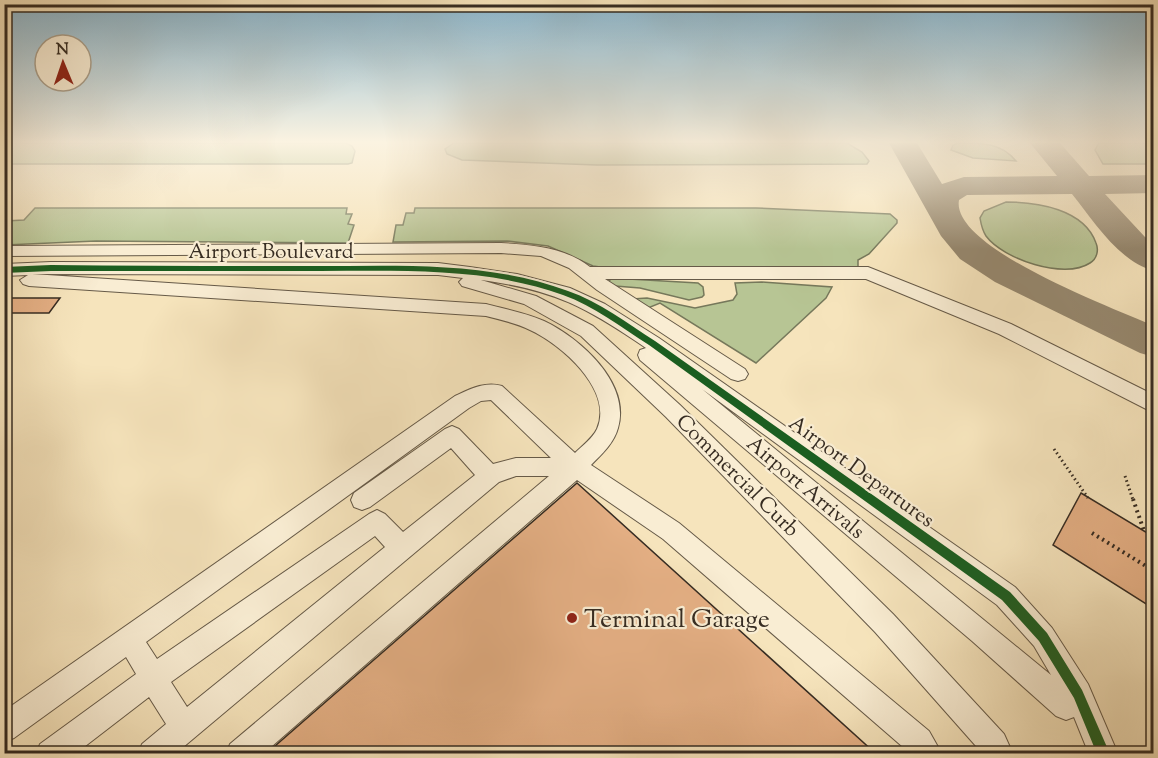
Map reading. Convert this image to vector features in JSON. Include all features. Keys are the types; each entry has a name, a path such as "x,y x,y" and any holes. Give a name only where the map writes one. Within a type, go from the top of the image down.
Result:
{"street":[{"path":"4,251 501,248 543,251 574,264 738,374"},
{"name":"Airport Boulevard","path":"4,270 51,268 438,269 500,276 536,285"},
{"name":"Commercial Curb","path":"438,269 461,280 530,300 587,331 674,411 868,606 1000,750"},
{"path":"585,273 868,273 1005,330 1154,405"},
{"path":"4,280 486,310 542,328 564,342 597,376 607,395 608,428 599,443 576,467 240,753"},
{"name":"Airport Arrivals","path":"536,285 607,325 666,369 981,632 1066,706"},
{"name":"Airport Departures","path":"536,285 565,292 603,311 1006,596 1043,637 1078,694 1104,753"},
{"path":"4,728 345,483 462,402 477,394 495,392 576,467 671,531 919,741 928,753"},
{"path":"362,500 452,435 490,476"},
{"path":"152,753 490,476 516,467 576,467"},
{"path":"345,483 402,548"},
{"path":"50,753 377,521"},
{"path":"129,638 184,728"}],"path":[{"path":"1054,449 1088,498"},
{"path":"1125,476 1144,531"},
{"path":"1092,533 1154,571"}],"green space":[{"path":"1006,202 1045,206 1070,215 1081,222 1090,231 1097,246 1094,259 1079,268 1050,268 1006,252 986,236 980,218 984,211"},
{"path":"35,208 347,208 346,214 352,214 348,224 354,225 348,243 96,241 5,245 5,221 24,220"},
{"path":"415,208 756,208 890,214 897,220 897,223 869,254 858,260 858,268 622,270 593,266 548,246 507,241 393,242 396,225 403,225 406,213 414,213"},
{"path":"611,278 698,283 703,287 704,295 689,300 640,288 615,286 609,282"},
{"path":"762,282 832,287 826,298 756,363 660,303 648,308 631,299 647,298 695,308 733,300 737,294 735,283"}],"building":[{"path":"4,298 60,298 49,313 4,313"},
{"name":"Terminal Garage","path":"577,483 875,753 267,753"},
{"path":"1081,493 1154,537 1154,609 1053,545"}],"taxiway":[{"path":"924,178 943,210"},
{"path":"1075,178 1080,185"},
{"path":"1080,185 1154,184"},
{"path":"943,210 944,198 964,186 1080,185"},
{"path":"1080,185 1133,245 1154,260"},
{"path":"943,210 958,236 972,251 1007,274 1154,343"}],"cycle path":[{"path":"4,270 51,268 438,269 517,280 549,287 576,297 610,315 652,343 1006,596 1043,637 1078,694 1104,754"}],"place":[{"name":"Terminal Garage","path":"572,618"}]}
